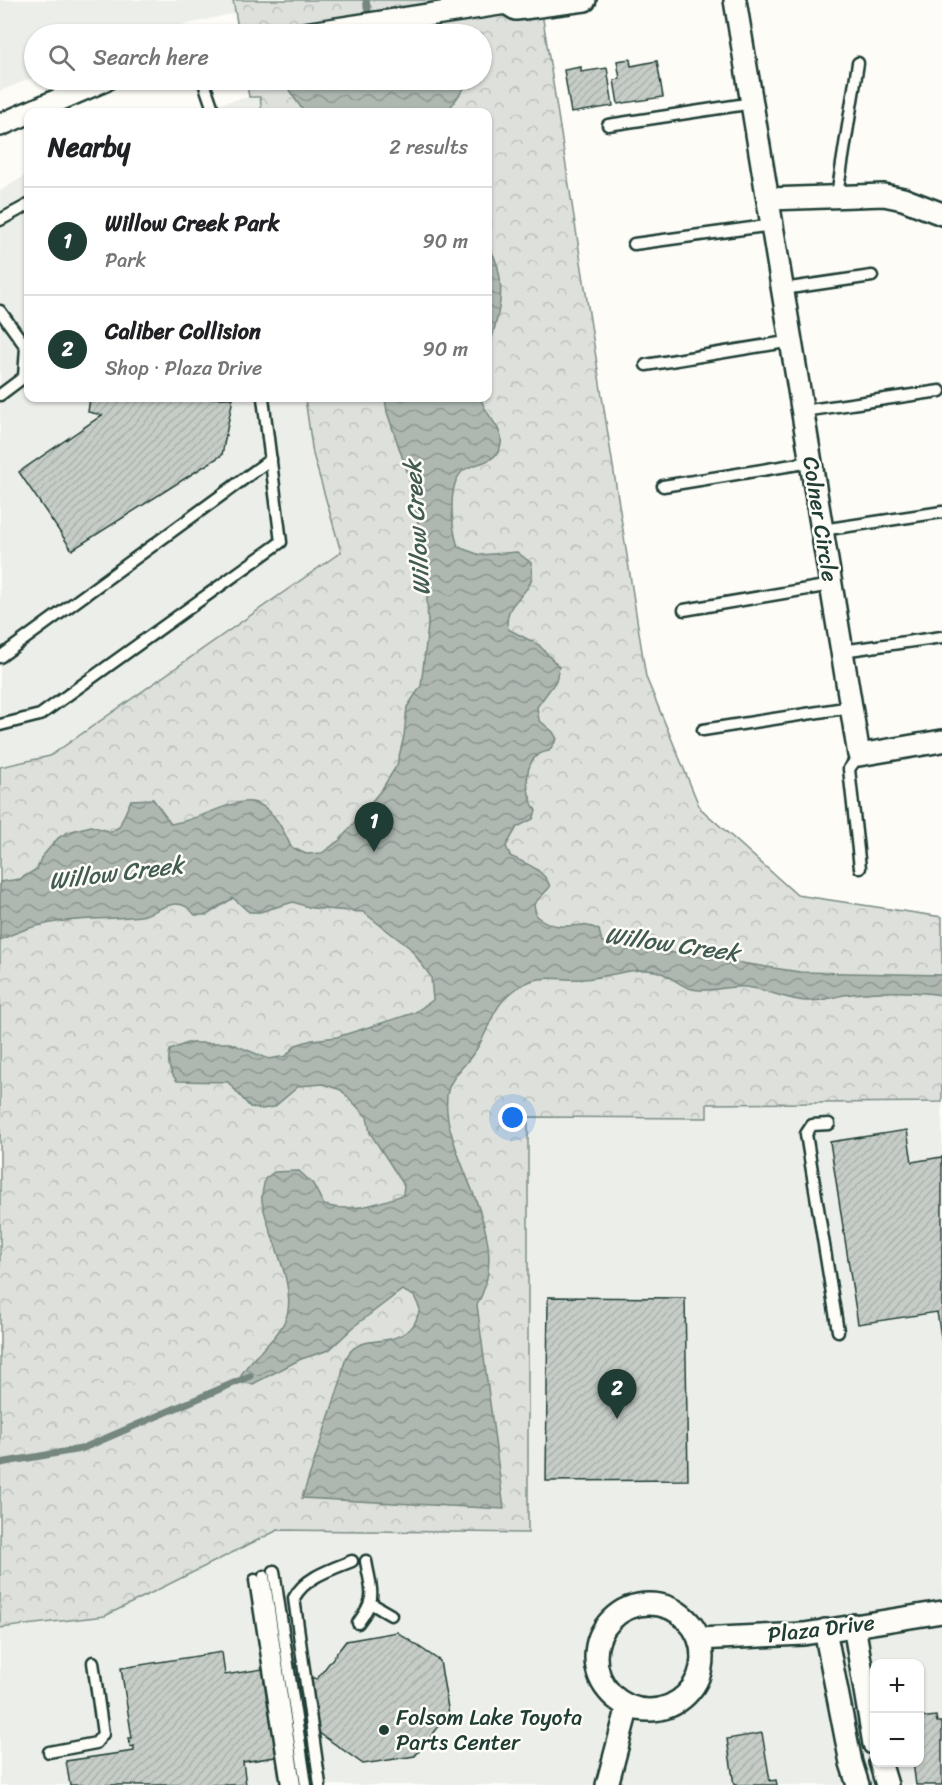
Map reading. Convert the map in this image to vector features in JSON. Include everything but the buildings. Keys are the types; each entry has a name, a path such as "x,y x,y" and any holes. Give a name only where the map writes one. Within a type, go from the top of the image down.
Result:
{"street":[{"path":"366,24 507,1 516,9 585,0"},
{"name":"Colner Circle","path":"735,0 859,755"},
{"path":"40,108 82,90"},
{"path":"0,125 24,115"},
{"path":"769,199 885,195 903,199 942,214"},
{"path":"859,755 942,741"},
{"path":"644,1604 662,1605 684,1618 699,1640 702,1657 699,1674 691,1689 678,1701 662,1708 645,1710 628,1706 608,1690 596,1666 596,1649 600,1636 612,1618 627,1608 644,1604"},
{"name":"Plaza Drive","path":"699,1640 804,1634 942,1612"},
{"path":"854,1625 870,1720"},
{"path":"825,1629 851,1762 858,1785"},
{"path":"607,1785 628,1706"},
{"path":"882,1767 887,1785"}],"lane":[{"path":"837,195 858,63"},
{"path":"206,90 213,108"},
{"path":"608,125 753,103"},
{"path":"0,220 24,207"},
{"path":"634,244 773,225"},
{"path":"783,289 872,276"},
{"path":"0,311 24,343"},
{"path":"646,364 792,341"},
{"path":"0,395 24,377"},
{"path":"803,411 940,391"},
{"path":"0,725 40,715 281,542 264,402"},
{"path":"0,657 271,459"},
{"path":"663,486 811,462"},
{"path":"822,530 942,512"},
{"path":"684,610 831,585"},
{"path":"842,651 942,637"},
{"path":"703,730 851,707"},
{"path":"859,755 849,769 860,868"},
{"path":"829,1124 812,1125 806,1134 838,1331"},
{"path":"320,1785 294,1598 304,1585 323,1573 352,1561"},
{"path":"358,1623 372,1604 366,1561"},
{"path":"264,1575 287,1785"},
{"path":"264,1575 295,1785"},
{"path":"264,1575 306,1785"},
{"path":"372,1604 391,1615"},
{"path":"49,1752 96,1743 101,1739 103,1734 93,1662"}],"shaded area":[{"path":"0,0 233,0 235,13 188,24 24,24 24,81 0,91"},
{"path":"249,97 260,97 261,108 199,108"},
{"path":"24,176 24,402 306,402 313,454 341,552 50,756 0,767 0,191"},
{"path":"942,1102 942,1785 0,1785 0,1628 105,1616 278,1530 528,1533 528,1117 706,1118 707,1104"}],"green space":[{"path":"233,0 540,0 646,677 700,808 797,895 942,917 942,1102 707,1104 707,1118 528,1117 528,1533 278,1530 105,1616 0,1628 0,767 50,756 341,552 313,454 306,402 492,402 492,108 261,108 260,97 249,97 248,90 492,90 492,24 237,24"}],"water":[{"path":"289,90 463,90 450,108 301,108"},
{"path":"492,253 501,284 492,337"},
{"path":"386,402 482,402 497,426 501,438 499,451 491,459 469,467 458,477 452,507 458,547 480,555 517,552 531,563 530,583 510,610 507,618 508,629 539,645 559,667 556,681 537,707 539,720 553,732 557,739 549,751 533,759 529,767 527,785 536,811 533,819 517,827 506,846 510,856 534,868 548,881 550,887 534,904 536,916 554,925 584,925 599,930 602,942 800,972 942,975 942,995 874,992 807,1001 746,987 692,989 660,972 637,970 584,979 543,978 527,982 503,1000 479,1045 450,1085 447,1105 454,1143 480,1212 486,1235 489,1258 486,1282 477,1305 504,1509 302,1498 345,1362 351,1351 368,1342 401,1335 412,1327 420,1309 414,1296 402,1290 357,1324 329,1350 301,1359 253,1384 242,1383 241,1375 277,1334 286,1318 289,1305 285,1276 262,1201 265,1179 274,1172 299,1171 313,1184 324,1205 344,1208 374,1204 403,1195 404,1185 370,1133 367,1117 341,1090 323,1084 299,1086 274,1107 262,1109 250,1107 228,1082 177,1081 169,1067 170,1050 187,1043 230,1043 269,1059 286,1056 296,1045 312,1040 337,1037 414,1013 433,1000 431,977 410,948 363,912 312,908 293,902 260,912 249,912 233,898 207,915 195,915 185,906 172,904 141,916 70,920 36,926 0,940 0,882 20,879 37,869 41,858 58,838 68,832 91,826 111,832 119,827 131,800 153,799 171,824 241,802 254,802 267,809 279,823 291,847 306,854 322,853 340,840 382,789 397,765 404,736 407,707 421,686 428,626 426,568 410,480"}],"waterway":[{"name":"Willow Creek","path":"366,0 370,24"},
{"path":"0,1463 81,1449 250,1376"}],"place":[{"name":"Willow Creek Park","path":"374,852"},
{"name":"Caliber Collision","path":"617,1419"},
{"name":"Folsom Lake Toyota Parts Center","path":"384,1730"}]}
